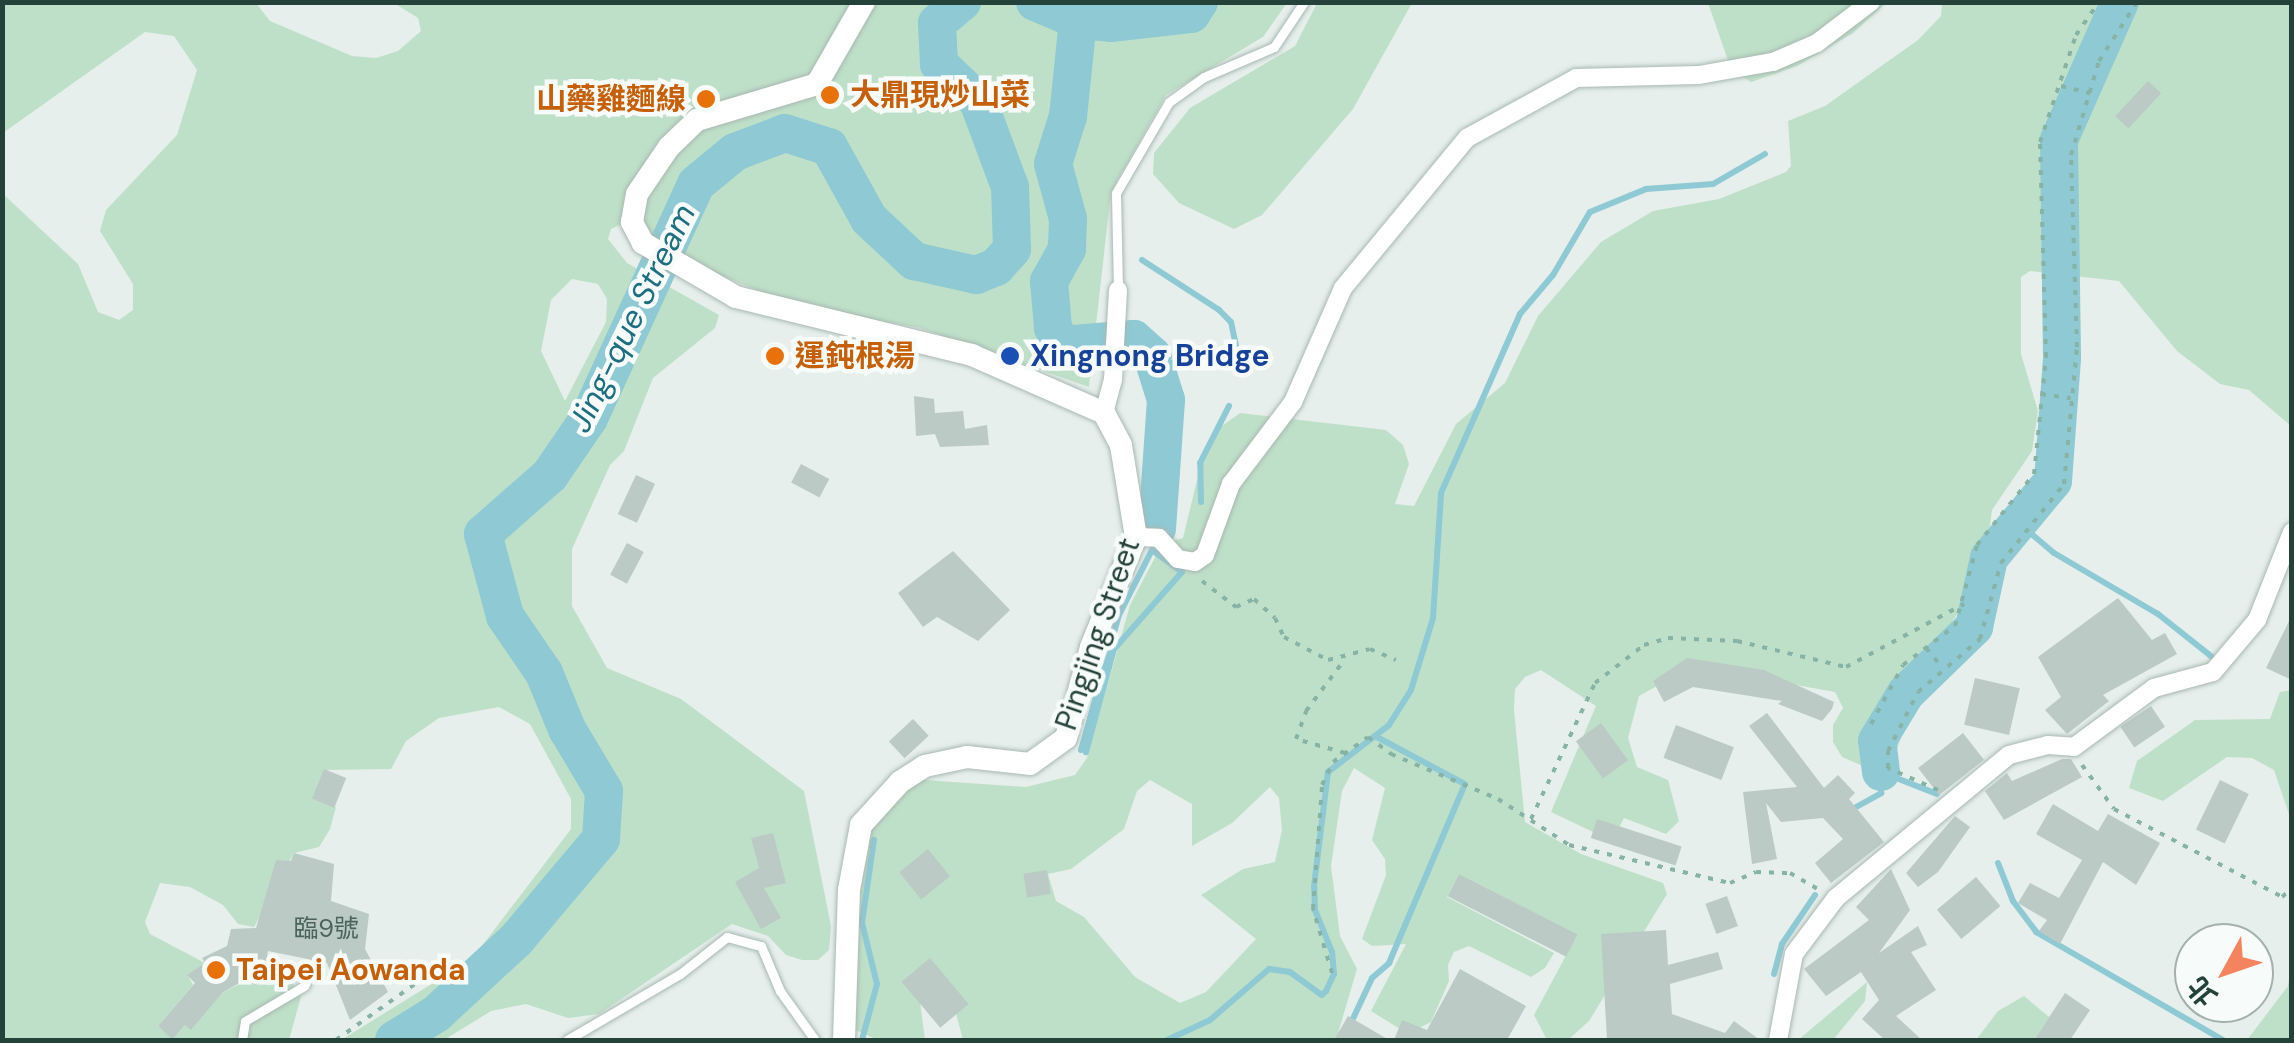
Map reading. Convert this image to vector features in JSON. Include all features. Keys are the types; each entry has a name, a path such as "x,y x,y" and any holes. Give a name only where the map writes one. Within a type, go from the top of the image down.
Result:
{"street":[{"path":"864,2 817,84 697,120 669,147 637,194 632,222 643,243 678,268 736,297 972,355 1104,413 1113,380 1118,290"},
{"path":"1136,538 1158,538 1178,558 1195,562 1205,555 1232,484 1293,402 1343,288 1467,138 1576,78 1699,74 1772,62 1816,43 1870,2"},
{"name":"Pingjing Street","path":"844,1040 849,890 862,825 900,782 925,766 967,757 1030,764 1066,738 1091,646 1136,538 1121,444 1104,413"},
{"path":"1778,1040 1794,954 1836,898 2010,755 2074,747 2154,688 2212,672 2256,620 2292,532"}],"lane":[{"path":"1118,290 1116,193 1170,102 1204,77 1274,47 1304,2"},
{"path":"567,1040 680,974 727,938 761,946 780,991 815,1040"},
{"path":"242,1040 245,1021 304,986 312,971"}],"path":[{"path":"1871,724 1891,681 1956,626 1977,545 2034,474 2046,357 2040,142 2076,35 2099,2"},
{"path":"1941,791 1888,768 1893,733 1943,668 1980,639 1994,582 2025,528 2064,484 2073,398 2071,156 2100,61 2137,2"},
{"path":"2061,86 2091,93"},
{"path":"2041,394 2073,398"},
{"path":"1178,558 1182,570 1210,582 1236,608 1254,599 1284,637 1328,660 1370,649 1396,660"},
{"path":"1532,819 1594,683 1644,645 1668,638 1737,641 1846,667 1964,604"},
{"path":"1926,648 1943,668"},
{"path":"1345,658 1306,711 1296,738 1345,752"},
{"path":"1332,973 1312,892 1322,786 1345,752 1370,739 1532,819 1583,849 1730,884 1756,872 1790,874 1836,898"},
{"path":"2074,747 2094,789 2114,809 2282,897 2292,888"},
{"path":"336,1040 426,976"}],"green space":[{"path":"3,3 256,3 270,21 352,56 376,58 398,51 421,31 418,18 394,3 1287,3 1263,37 1166,95 1111,192 1089,387 920,328 793,305 686,261 655,236 622,224 611,229 608,239 627,263 719,315 715,328 653,378 624,451 610,465 572,549 572,606 607,668 681,699 804,791 831,926 829,950 818,960 802,960 786,955 768,936 732,924 599,1014 568,1018 526,1004 491,1011 444,1040 341,1040 472,959 571,829 571,799 530,724 499,707 439,718 406,741 391,769 324,770 314,799 336,807 330,829 319,847 294,853 254,927 238,924 223,905 190,887 160,883 145,922 150,934 205,963 188,975 193,985 158,1026 172,1040 3,1040 2,193 78,264 98,312 119,320 133,310 133,284 100,231 106,210 177,135 197,70 174,36 145,32 3,133","holes":["572,279 598,284 607,299 606,322 565,401 541,351 551,300"]},
{"path":"1317,3 1412,3 1353,109 1262,215 1234,229 1179,203 1153,174 1154,153 1190,108 1295,46"},
{"path":"1708,3 1886,3 1853,33 1797,66 1751,82 1731,69"},
{"path":"1942,3 2291,3 2291,426 2249,390 2220,384 2177,351 2119,281 2030,271 2021,277 2021,354 2038,411 2032,451 1992,510 1984,573 1928,659 1894,758 1863,766 1842,757 1833,742 1833,725 1843,708 1835,692 1724,672 1666,681 1639,696 1628,738 1637,767 1668,780 1679,821 1666,834 1624,818 1612,841 1551,812 1596,706 1541,670 1525,677 1515,689 1514,710 1525,822 1581,854 1663,883 1667,894 1589,1021 1568,1040 1547,1040 1534,1015 1577,935 1459,874 1447,897 1554,953 1545,968 1531,977 1469,946 1454,952 1448,965 1449,981 1431,1022 1408,1034 1371,1011 1406,944 1372,946 1362,939 1386,875 1385,859 1372,840 1385,788 1354,768 1342,791 1331,866 1340,936 1357,969 1336,1040 963,1040 952,998 918,986 925,1040 878,1040 851,1028 848,965 869,826 904,788 924,780 1026,787 1075,775 1087,758 1130,605 1162,544 1183,538 1205,447 1219,428 1240,413 1386,430 1403,445 1409,464 1395,504 1414,506 1456,424 1505,383 1538,316 1601,242 1653,211 1719,199 1786,172 1791,166 1788,121 1825,106 1918,40 1941,16","holes":["1150,780 1192,804 1192,846 1232,823 1270,787 1279,798 1282,830 1275,862 1243,869 1201,895 1256,939 1206,992 1180,1003 1135,977 1084,917 1056,901 1048,874 1071,869 1124,829 1137,791"]},
{"path":"2291,690 2291,820 2274,770 2252,758 2227,757 2163,801 2129,788 2137,761 2195,720 2270,719 2280,692"},
{"path":"2291,963 2291,1040 2247,1040 2260,1023 2274,1023 2274,1004 2288,986"},
{"path":"260,973 283,974 302,993 289,1040 172,1040 185,1025 192,1029 211,999"},
{"path":"1867,982 1865,1001 1833,1040 1798,1040"},
{"path":"2024,996 2049,1017 2034,1040 1976,1040 1998,1011"}],"building":[{"path":"2148,81 2161,93 2128,128 2115,116"},
{"path":"914,396 934,399 935,413 963,411 965,429 987,425 989,445 940,447 935,434 916,436"},
{"path":"801,464 829,479 819,498 791,483"},
{"path":"636,475 655,484 637,523 618,514"},
{"path":"627,543 644,552 627,584 610,575"},
{"path":"953,551 1010,610 978,641 937,617 923,627 898,593"},
{"path":"2118,598 2152,640 2165,633 2177,654 2103,695 2109,701 2067,734 2045,710 2061,697 2038,657"},
{"path":"2292,615 2292,680 2266,668"},
{"path":"1687,658 1764,670 1834,702 1832,709 1822,721 1778,704 1782,701 1693,687 1664,702 1653,681"},
{"path":"1975,678 2020,688 2009,735 1964,725"},
{"path":"2151,706 2165,727 2134,747 2120,727"},
{"path":"1767,713 1824,788 1838,775 1855,793 1849,799 1884,842 1831,883 1815,863 1843,839 1823,818 1781,822 1766,803 1777,859 1752,864 1743,792 1797,787 1749,726"},
{"path":"913,719 929,736 905,758 889,742"},
{"path":"1601,723 1628,760 1603,778 1576,741"},
{"path":"1676,725 1734,747 1721,780 1663,758"},
{"path":"1963,733 1984,760 1939,795 1918,768"},
{"path":"2062,759 2071,759 2082,777 2004,820 1985,791 2007,773 2012,781"},
{"path":"324,769 346,778 334,808 312,799"},
{"path":"2220,780 2249,794 2225,843 2196,829"},
{"path":"2053,804 2098,831 2108,814 2160,843 2136,885 2103,862 2060,944 2039,931 2047,920 2018,903 2030,883 2059,898 2082,860 2036,834"},
{"path":"1955,816 1970,827 1938,872 1918,887 1906,873"},
{"path":"1597,819 1682,847 1675,866 1591,838"},
{"path":"773,833 786,883 764,888 781,918 761,929 735,882 759,868 751,838"},
{"path":"928,849 950,876 921,899 899,872"},
{"path":"294,853 334,864 331,901 369,914 365,949 388,992 350,1020 327,963 268,951 266,963 252,960 246,979 222,993 191,1030 185,1025 172,1040 158,1026 195,983 187,975 205,963 202,958 227,946 231,929 256,928 276,860 291,861"},
{"path":"1891,869 1910,910 1879,953 1918,926 1927,945 1911,952 1936,990 1896,1016 1922,1040 1885,1040 1862,1019 1879,1000 1861,972 1826,996 1804,969 1869,920 1856,907"},
{"path":"1047,870 1051,894 1027,897 1023,874"},
{"path":"1459,874 1578,934 1566,957 1448,896"},
{"path":"1976,877 2000,906 1961,939 1937,910"},
{"path":"1727,896 1738,926 1716,934 1705,904"},
{"path":"1666,930 1668,965 1718,952 1723,969 1670,984 1672,1014 1725,1033 1734,1021 1760,1040 1607,1040 1601,934"},
{"path":"930,958 969,1004 940,1028 902,982"},
{"path":"1460,969 1526,1006 1507,1040 1394,1040 1402,1020 1427,1030"},
{"path":"2065,993 2090,1010 2070,1040 2034,1040"},
{"path":"1348,1016 1389,1040 1334,1040"}],"waterway":[{"name":"Jing-que Stream","path":"394,1040 436,1014 516,940 601,839 604,791 567,729 544,673 505,616 483,534 550,475 589,418 696,184 735,152 785,133 829,147 869,219 914,261 976,275 996,267 1012,249 1010,187 978,101 939,64 937,23 962,2"},
{"name":"Jing-que Stream","path":"1035,2 1078,20 1111,23 1191,14 1199,2"},
{"path":"1881,772 1877,741 1906,693 1974,627 1989,558 2053,481 2062,357 2059,140 2120,2"},
{"path":"1078,20 1068,116 1053,164 1068,219 1067,249 1049,281 1053,328 1062,345 1134,339 1152,355 1166,400 1157,529"},
{"path":"1167,1040 1210,1020 1269,969 1290,972 1322,995 1326,991 1334,974 1332,952 1315,910 1314,886 1328,772 1389,725 1411,690 1433,618 1441,493 1520,314 1553,275 1590,212 1646,189 1713,184 1765,154"},
{"path":"1142,260 1219,310 1231,322 1236,345"},
{"path":"1201,502 1200,463 1229,406"},
{"path":"2015,520 2054,553 2158,614 2212,657"},
{"path":"1081,750 1119,615 1152,550 1182,572 1114,649 1086,752"},
{"path":"1375,736 1465,784"},
{"path":"1849,811 1881,793 1881,772 1937,794"},
{"path":"1350,1025 1372,978 1389,963 1463,789"},
{"path":"862,1040 877,984 862,923 874,840"},
{"path":"1998,863 2013,901 2036,932 2223,1040"},
{"path":"1774,974 1782,944 1815,895"}],"place":[{"name":"大鼎現炒山菜","path":"830,95"},
{"name":"山藥雞麵線","path":"706,99"},
{"name":"運鈍根湯","path":"775,356"},
{"name":"Xingnong Bridge","path":"1010,356"},
{"name":"Taipei Aowanda","path":"216,970"}]}
